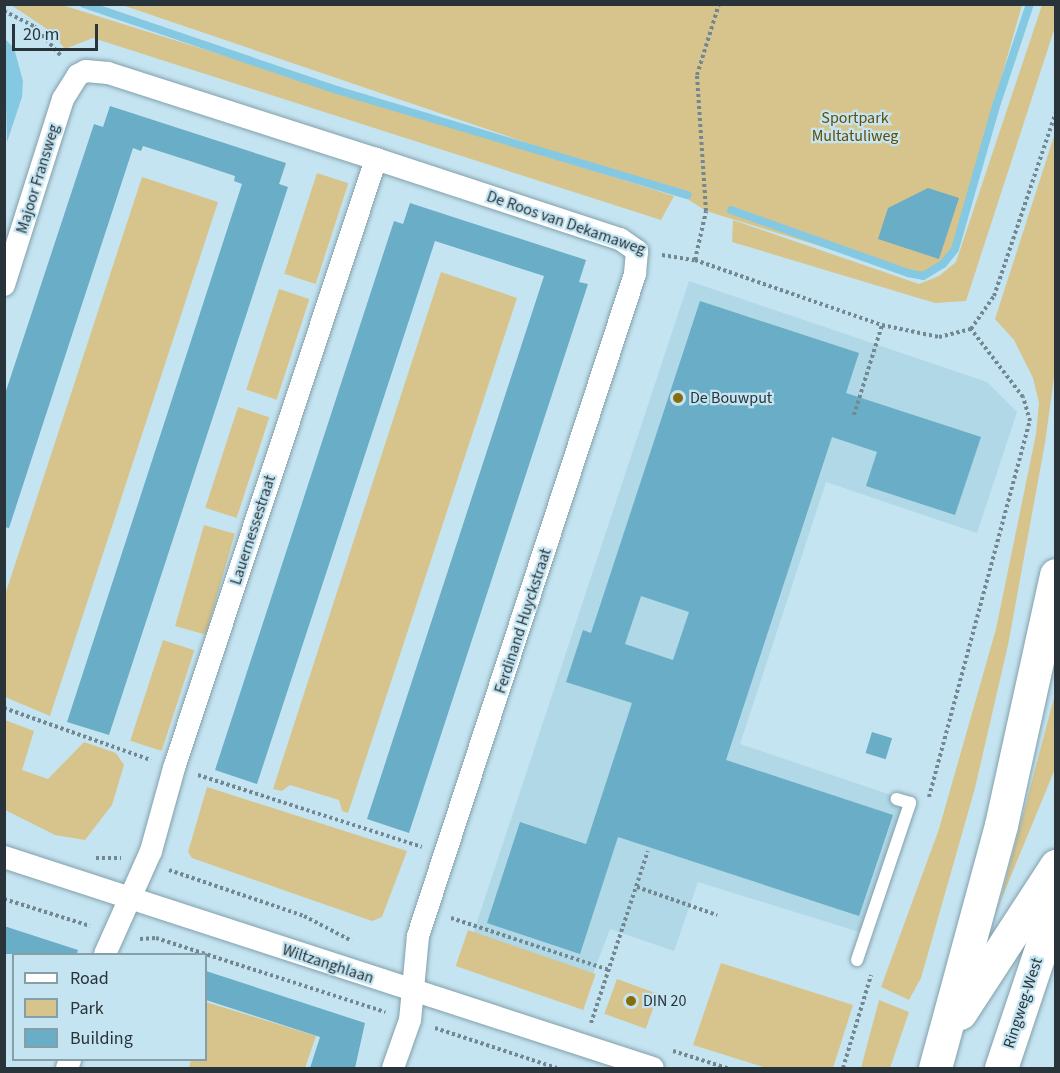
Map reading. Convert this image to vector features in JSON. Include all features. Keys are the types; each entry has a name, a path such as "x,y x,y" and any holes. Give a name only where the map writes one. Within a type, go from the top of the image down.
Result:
{"highway":[{"path":"940,1053 970,931 1001,825 1056,575"},
{"path":"940,1053 1056,866"},
{"name":"Ringweg-West","path":"1001,1068 1056,904"}],"street":[{"name":"De Roos van Dekamaweg","path":"78,75 86,71 108,73 620,239 637,251"},
{"name":"Majoor Fransweg","path":"4,285 63,99 78,75"},
{"name":"Lauernessestraat","path":"109,944 155,838 174,768 376,159"},
{"name":"Ferdinand Huyckstraat","path":"393,1068 410,1020 418,936 447,854 635,274 637,251"},
{"name":"Wiltzanghlaan","path":"4,857 653,1068"}],"lane":[{"path":"857,960 910,803 897,799"}],"path":[{"path":"695,260 706,211 697,75 719,4"},
{"path":"4,11 34,26 78,75"},
{"path":"928,802 1030,421 1023,397 970,329 994,296 1056,112"},
{"name":"De Roos van Dekamaweg","path":"637,251 695,260 882,325 939,337 970,329"},
{"path":"854,415 882,325"},
{"path":"4,708 174,768 447,854"},
{"path":"591,1024 648,851"},
{"path":"637,887 717,915"},
{"path":"4,899 109,944 156,939 200,953"},
{"path":"427,910 609,970"},
{"path":"207,955 557,1068"},
{"path":"843,1068 874,965"}],"shaded area":[{"path":"4,38 14,48 23,81 22,97 7,142"},
{"path":"689,281 987,382 1017,412 977,533 826,482 740,744 909,801 866,934 698,882 674,951 610,929 592,976 473,934"}],"green space":[{"path":"11,5 62,5 674,196 661,220 93,38 65,49 50,31"},
{"name":"Sportpark Multatuliweg","path":"122,5 1022,5 950,259 930,275 908,273 706,211 683,196"},
{"path":"1042,5 1055,5 1055,27 966,301 935,303 732,242 733,220 919,284 939,276 956,262"},
{"path":"1055,133 1056,363 1045,443 1008,645 975,788 921,978 909,1000 881,987 939,829 996,629 1036,434 1039,403 1033,378 1014,340 995,319"},
{"path":"317,173 348,183 316,284 284,274"},
{"path":"142,177 218,202 50,716 5,697 5,595"},
{"path":"441,272 517,298 348,813 342,811 339,800 290,785 282,791 273,789"},
{"path":"279,289 309,299 277,400 246,390"},
{"path":"238,407 269,417 237,518 205,508"},
{"path":"204,525 235,534 206,635 175,626"},
{"path":"163,640 194,650 162,751 130,741"},
{"path":"1055,694 1055,769 989,929 1001,898"},
{"path":"5,720 34,731 22,770 48,779 84,742 116,753 124,765 112,805 85,840 55,835 5,810"},
{"path":"207,787 407,851 382,917 372,921 192,858 188,852"},
{"path":"468,930 596,974 583,1010 456,966"},
{"path":"721,963 853,1005 833,1068 766,1068 693,1045"},
{"path":"617,979 658,994 646,1029 604,1014"},
{"path":"879,1000 909,1012 890,1068 861,1068"},
{"path":"207,1002 316,1036 305,1068 189,1068 191,1061 207,1061"}],"building":[{"path":"110,106 286,163 279,184 288,187 109,735 67,722 242,184 234,181 235,176 193,162 143,146 141,151 133,148 9,528 4,527 4,397 94,124 103,127"},
{"path":"928,188 959,198 939,259 878,239 888,208"},
{"path":"410,203 586,260 579,282 588,284 409,833 367,819 544,276 435,241 257,784 215,770 394,221 403,224"},
{"path":"700,301 859,353 846,393 981,437 955,515 866,486 877,452 832,437 726,760 893,815 859,916 618,837 580,954 487,923 520,822 586,844 632,703 566,682 583,630 591,633","holes":["641,596 689,612 673,660 625,644"]},
{"path":"872,732 892,738 886,759 866,753"},
{"path":"4,926 78,950 77,953 4,954"},
{"path":"207,971 365,1023 355,1068 310,1068 320,1037 207,1000"}],"waterway":[{"path":"84,4 337,90 688,195"},
{"path":"731,210 908,273 923,276 943,264 955,249 997,103 1030,4"}],"place":[{"name":"De Bouwput","path":"678,398"},
{"name":"DIN 20","path":"631,1001"}]}
